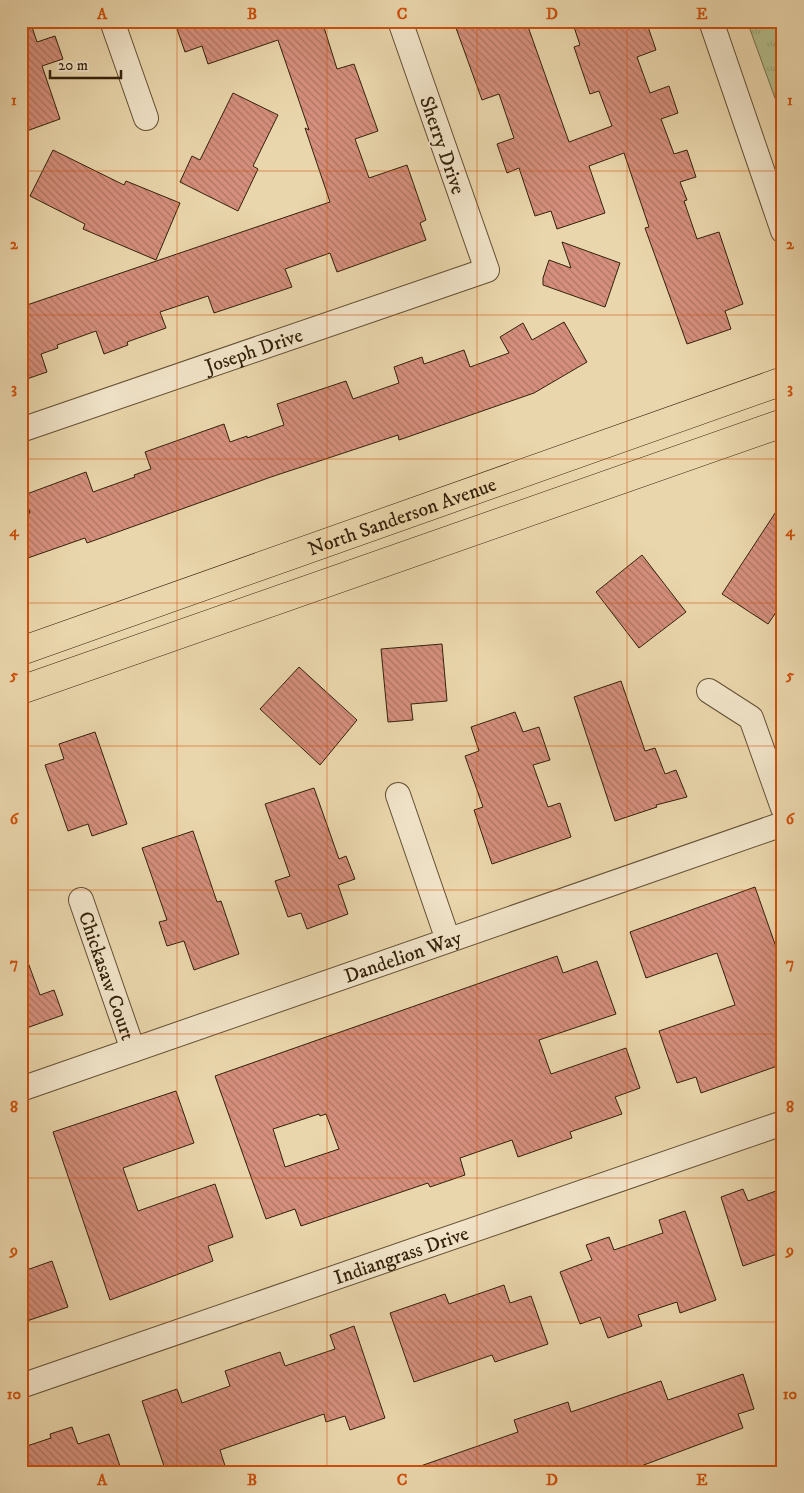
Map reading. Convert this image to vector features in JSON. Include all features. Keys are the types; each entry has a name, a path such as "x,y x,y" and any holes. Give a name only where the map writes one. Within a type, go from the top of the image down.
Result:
{"highway":[{"name":"North Sanderson Avenue","path":"21,651 783,381"},
{"name":"North Sanderson Avenue","path":"21,690 783,423"}],"street":[{"path":"112,21 146,118"},
{"name":"Sherry Drive","path":"400,21 487,270"},
{"path":"711,21 783,231"},
{"name":"Joseph Drive","path":"21,430 487,270"},
{"path":"709,691 752,718 783,808"},
{"path":"398,795 448,940"},
{"name":"Dandelion Way","path":"21,1088 783,824"},
{"name":"Chickasaw Court","path":"82,900 133,1050"},
{"name":"Indiangrass Drive","path":"21,1386 783,1123"}],"green space":[{"path":"747,21 783,21 783,120"}],"building":[{"path":"21,21 30,21 37,42 55,36 63,59 42,66 60,119 21,133"},
{"path":"190,21 322,21 337,69 354,64 378,131 355,139 369,178 407,165 426,220 420,223 426,240 337,272 330,253 285,269 292,287 214,313 208,296 160,312 166,328 127,342 128,345 104,354 96,331 57,345 58,348 41,354 47,372 21,381 21,307 330,202 305,128 309,130 278,40 208,64 202,46 185,52 176,26"},
{"path":"475,21 526,21 569,142 612,126 599,91 590,94 574,47 580,45 572,21 646,21 656,50 637,57 650,93 669,86 678,113 661,119 674,154 687,150 696,177 680,182 687,200 684,201 697,239 719,232 743,304 725,311 731,329 687,344 645,228 649,227 624,153 589,166 605,213 557,229 551,211 535,216 519,168 507,173 497,144 514,138 499,94 482,100 456,28"},
{"path":"233,93 278,115 253,166 258,169 238,211 180,182 192,156 200,160"},
{"path":"53,150 124,185 126,181 180,203 156,260 83,229 85,224 30,196"},
{"path":"562,242 620,263 605,307 543,285 543,278 549,260 571,268"},
{"path":"564,322 587,362 534,393 399,440 398,435 271,477 87,543 85,538 25,559 21,547 21,516 30,513 24,495 86,472 93,492 135,477 134,475 151,469 145,452 224,424 230,442 284,425 277,404 346,381 353,399 399,383 394,367 422,357 424,364 464,350 470,367 509,353 500,337 523,323 532,340"},
{"path":"783,501 783,602 768,624 722,594"},
{"path":"642,555 686,612 639,648 596,592"},
{"path":"442,644 447,701 411,704 413,720 388,722 381,649"},
{"path":"299,667 357,720 320,765 260,709"},
{"path":"621,681 645,751 655,748 665,774 676,770 687,797 656,805 657,807 615,821 574,697"},
{"path":"515,712 523,732 539,727 550,760 533,765 548,807 560,803 571,837 492,864 474,810 483,807 465,756 479,751 471,727"},
{"path":"95,732 127,824 92,836 88,824 68,831 45,765 64,759 59,744"},
{"path":"314,788 339,859 346,856 355,879 338,885 348,914 307,929 301,913 288,917 275,881 290,876 265,804"},
{"path":"193,831 217,902 221,901 239,954 194,970 184,941 167,946 159,922 167,920 142,848"},
{"path":"755,887 783,967 783,1064 701,1093 696,1077 677,1083 659,1031 735,1005 717,953 646,978 630,932"},
{"path":"23,949 40,995 54,990 63,1015 21,1030 21,950"},
{"path":"557,956 563,973 597,961 616,1014 539,1040 551,1074 626,1048 640,1088 615,1097 622,1114 570,1132 572,1138 518,1157 512,1140 460,1158 465,1175 430,1187 428,1183 301,1226 295,1209 266,1219 215,1076","holes":["319,1114 320,1116 326,1114 339,1149 285,1167 273,1129"]},
{"path":"176,1091 194,1143 123,1168 138,1211 215,1184 233,1237 208,1246 213,1261 110,1300 53,1132"},
{"path":"743,1189 748,1201 776,1191 783,1210 783,1252 743,1266 721,1197"},
{"path":"685,1211 716,1300 680,1313 677,1302 638,1315 642,1326 608,1338 600,1317 580,1324 560,1272 592,1260 586,1245 609,1237 614,1250 663,1233 659,1220"},
{"path":"52,1261 68,1307 21,1323 21,1272"},
{"path":"504,1285 510,1303 531,1296 548,1344 495,1362 492,1355 414,1382 390,1313 445,1294 449,1304"},
{"path":"354,1326 385,1418 350,1430 345,1416 326,1422 324,1414 220,1450 227,1472 166,1472 142,1401 177,1389 182,1403 230,1386 225,1371 280,1352 285,1366 335,1349 330,1335"},
{"path":"743,1374 754,1409 738,1414 743,1428 625,1472 412,1472 412,1469 518,1432 514,1420 568,1402 571,1412 661,1381 668,1400"},
{"path":"72,1427 78,1444 109,1434 122,1472 21,1472 21,1448 51,1438 50,1434"}]}
